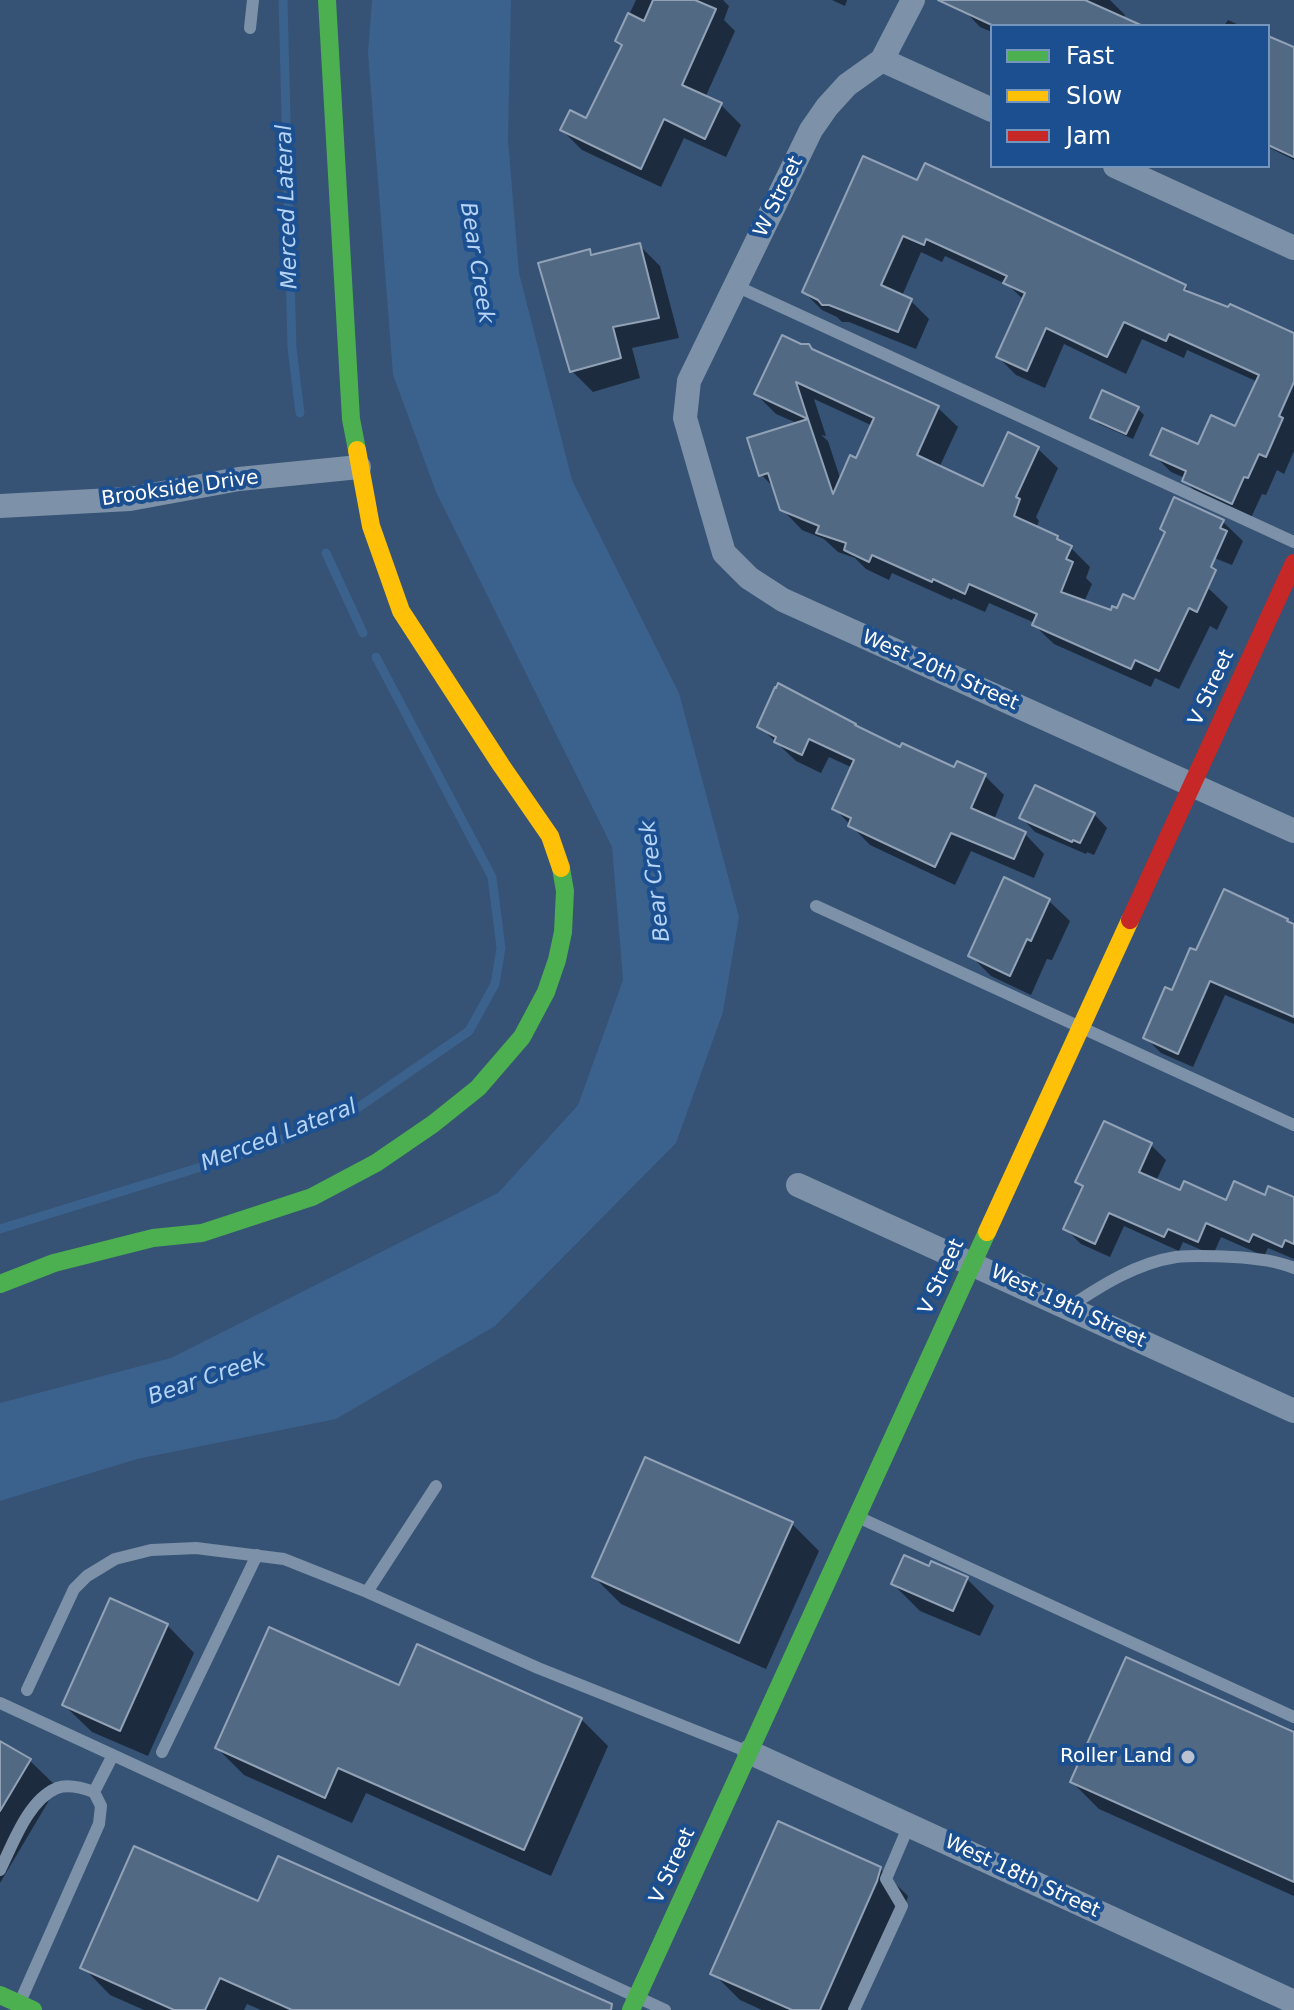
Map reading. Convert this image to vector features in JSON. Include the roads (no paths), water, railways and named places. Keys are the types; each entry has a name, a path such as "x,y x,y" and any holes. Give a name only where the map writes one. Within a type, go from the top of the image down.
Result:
{"street":[{"path":"0,1284 54,1263 153,1238 202,1233 312,1197 376,1163 478,1088 522,1037 546,992 563,932 565,891 550,836 401,611 372,531 351,419 327,0"},
{"name":"W Street","path":"685,418 689,381 811,130 847,85 882,60 913,0"},
{"path":"882,60 990,109"},
{"path":"1119,168 1294,248"},
{"name":"West 20th Street","path":"685,418 724,553 749,578 783,600 1294,831"},
{"name":"Brookside Drive","path":"0,506 130,499 239,479 359,467"},
{"name":"V Street","path":"634,2004 1294,563"},
{"name":"West 19th Street","path":"798,1185 1294,1411"},
{"name":"West 18th Street","path":"749,1752 1294,2002"},
{"path":"0,1995 26,2007"}],"lane":[{"path":"250,28 253,0"},
{"path":"736,286 1294,542"},
{"path":"816,906 1294,1125"},
{"path":"1069,1307 1132,1270 1174,1257 1248,1257 1294,1268"},
{"path":"367,1592 436,1486"},
{"path":"857,1516 1294,1717"},
{"path":"27,1690 74,1589 87,1576 115,1559 151,1550 196,1548 284,1559 367,1592 538,1668 749,1752"},
{"path":"162,1752 257,1555"},
{"path":"0,1703 634,2004 665,2010"},
{"path":"94,1792 113,1755"},
{"path":"0,1870 33,1805 57,1788 79,1787 94,1792 101,1806 99,1824 26,2007"},
{"path":"854,2010 902,1906 886,1879 909,1825"}],"water":[{"name":"Bear Creek","path":"372,0 511,0 508,140 519,273 572,480 679,693 739,917 723,1012 676,1143 495,1326 336,1419 137,1459 0,1501 0,1403 171,1358 498,1193 578,1105 623,980 612,847 436,492 393,375 368,53"}],"waterway":[{"name":"Merced Lateral","path":"283,0 292,348 300,413"},
{"name":"Merced Lateral","path":"326,553 363,633"},
{"name":"Merced Lateral","path":"0,1229 253,1151 356,1109 469,1031 495,984 501,948 492,877 376,657"}],"place":[{"name":"Roller Land","path":"1188,1757"}]}
